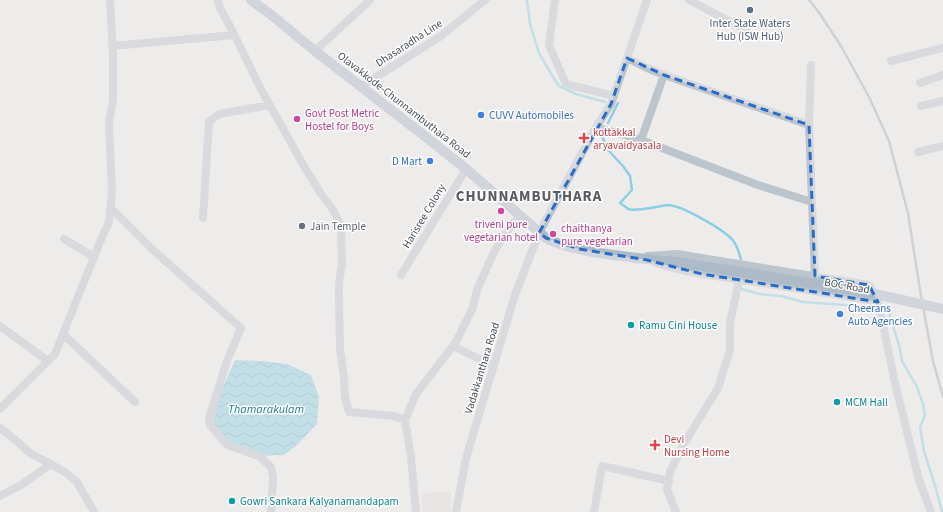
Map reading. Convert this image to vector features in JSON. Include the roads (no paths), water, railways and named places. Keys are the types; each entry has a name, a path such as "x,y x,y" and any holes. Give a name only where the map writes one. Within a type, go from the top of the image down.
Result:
{"main road":[{"name":"Olavakkode-Chunnambuthara Road","path":"251,0 262,3 315,51 466,168 539,233 557,244 578,250 629,258 677,262 871,293 943,309"}],"street":[{"path":"0,409 55,354 109,222 112,192 108,123 113,100 110,0"},
{"path":"218,0 220,8 270,105 319,192 333,210 341,226 342,264 338,300 340,349 345,397 349,412 394,416 405,420"},
{"path":"315,51 370,0"},
{"name":"Dhasaradha Line","path":"362,86 441,36 485,0"},
{"path":"555,0 549,45 566,84 614,96"},
{"name":"Vadakkanthara Road","path":"456,512 466,458 515,295 539,233 596,127 611,104 647,0"},
{"path":"689,0 746,30"},
{"path":"112,46 234,35"},
{"path":"891,60 943,49"},
{"path":"627,58 664,75 809,125"},
{"path":"811,65 809,125 815,276"},
{"path":"641,140 664,75"},
{"path":"920,83 943,75"},
{"path":"922,106 943,100"},
{"path":"203,218 209,122 219,114 270,105"},
{"path":"596,127 641,140 758,185 812,202"},
{"path":"918,152 943,146"},
{"name":"Harisree Colony","path":"401,275 466,168"},
{"path":"110,208 152,249 241,328 225,368 209,418 210,425 227,445 259,456 271,467 273,477 271,512"},
{"path":"416,512 405,420 416,394 456,342 473,308 477,290 495,250 512,224 521,216"},
{"path":"64,239 94,257"},
{"path":"629,258 677,254 870,285 878,302"},
{"name":"BOC Road","path":"647,260 671,268 878,302 895,383 919,480 930,512"},
{"path":"676,512 667,489 670,472 682,447 718,388 730,350 730,323 739,280"},
{"path":"0,327 48,361"},
{"path":"63,334 135,402"},
{"path":"453,346 494,366"},
{"path":"0,428 30,453 65,472 77,482 94,512"},
{"path":"0,496 21,485 50,464"},
{"path":"594,512 602,466 669,481"}],"water":[{"name":"Thamarakulam","path":"235,360 287,364 311,375 319,397 317,424 298,444 284,455 259,456 218,437 213,421 219,396"}],"waterway":[{"path":"527,0 530,24 539,53 559,86 576,94 605,102"},
{"path":"608,123 618,103"},
{"path":"602,136 608,150 630,176 632,190 620,203 632,210 668,205 683,209 713,225 730,237 734,242 741,259"},
{"path":"741,288 760,294 781,296 803,302 873,307"},
{"path":"888,310 899,345 902,361 917,387 923,404 925,415 920,427 924,451 942,512"}],"railway":[{"path":"809,0 841,46 869,97 889,141 908,213 933,361 943,397"}],"place":[{"name":"Inter State Waters Hub (ISW Hub)","path":"750,10"},
{"name":"CUVV Automobiles","path":"481,115"},
{"name":"Govt Post Metric Hostel for Boys","path":"297,119"},
{"name":"kottakkal aryavaidyasala","path":"584,138"},
{"name":"D Mart","path":"430,161"},
{"name":"triveni pure vegetarian hotel","path":"501,211"},
{"name":"Jain Temple","path":"302,226"},
{"name":"chaithanya pure vegetarian","path":"553,234"},
{"name":"Cheerans Auto Agencies","path":"840,314"},
{"name":"Ramu Cini House","path":"631,325"},
{"name":"MCM Hall","path":"837,402"},
{"name":"Devi Nursing Home","path":"655,445"},
{"name":"Gowri Sankara Kalyanamandapam","path":"232,501"}],"district":[{"name":"CHUNNAMBUTHARA","path":"529,196"}]}
